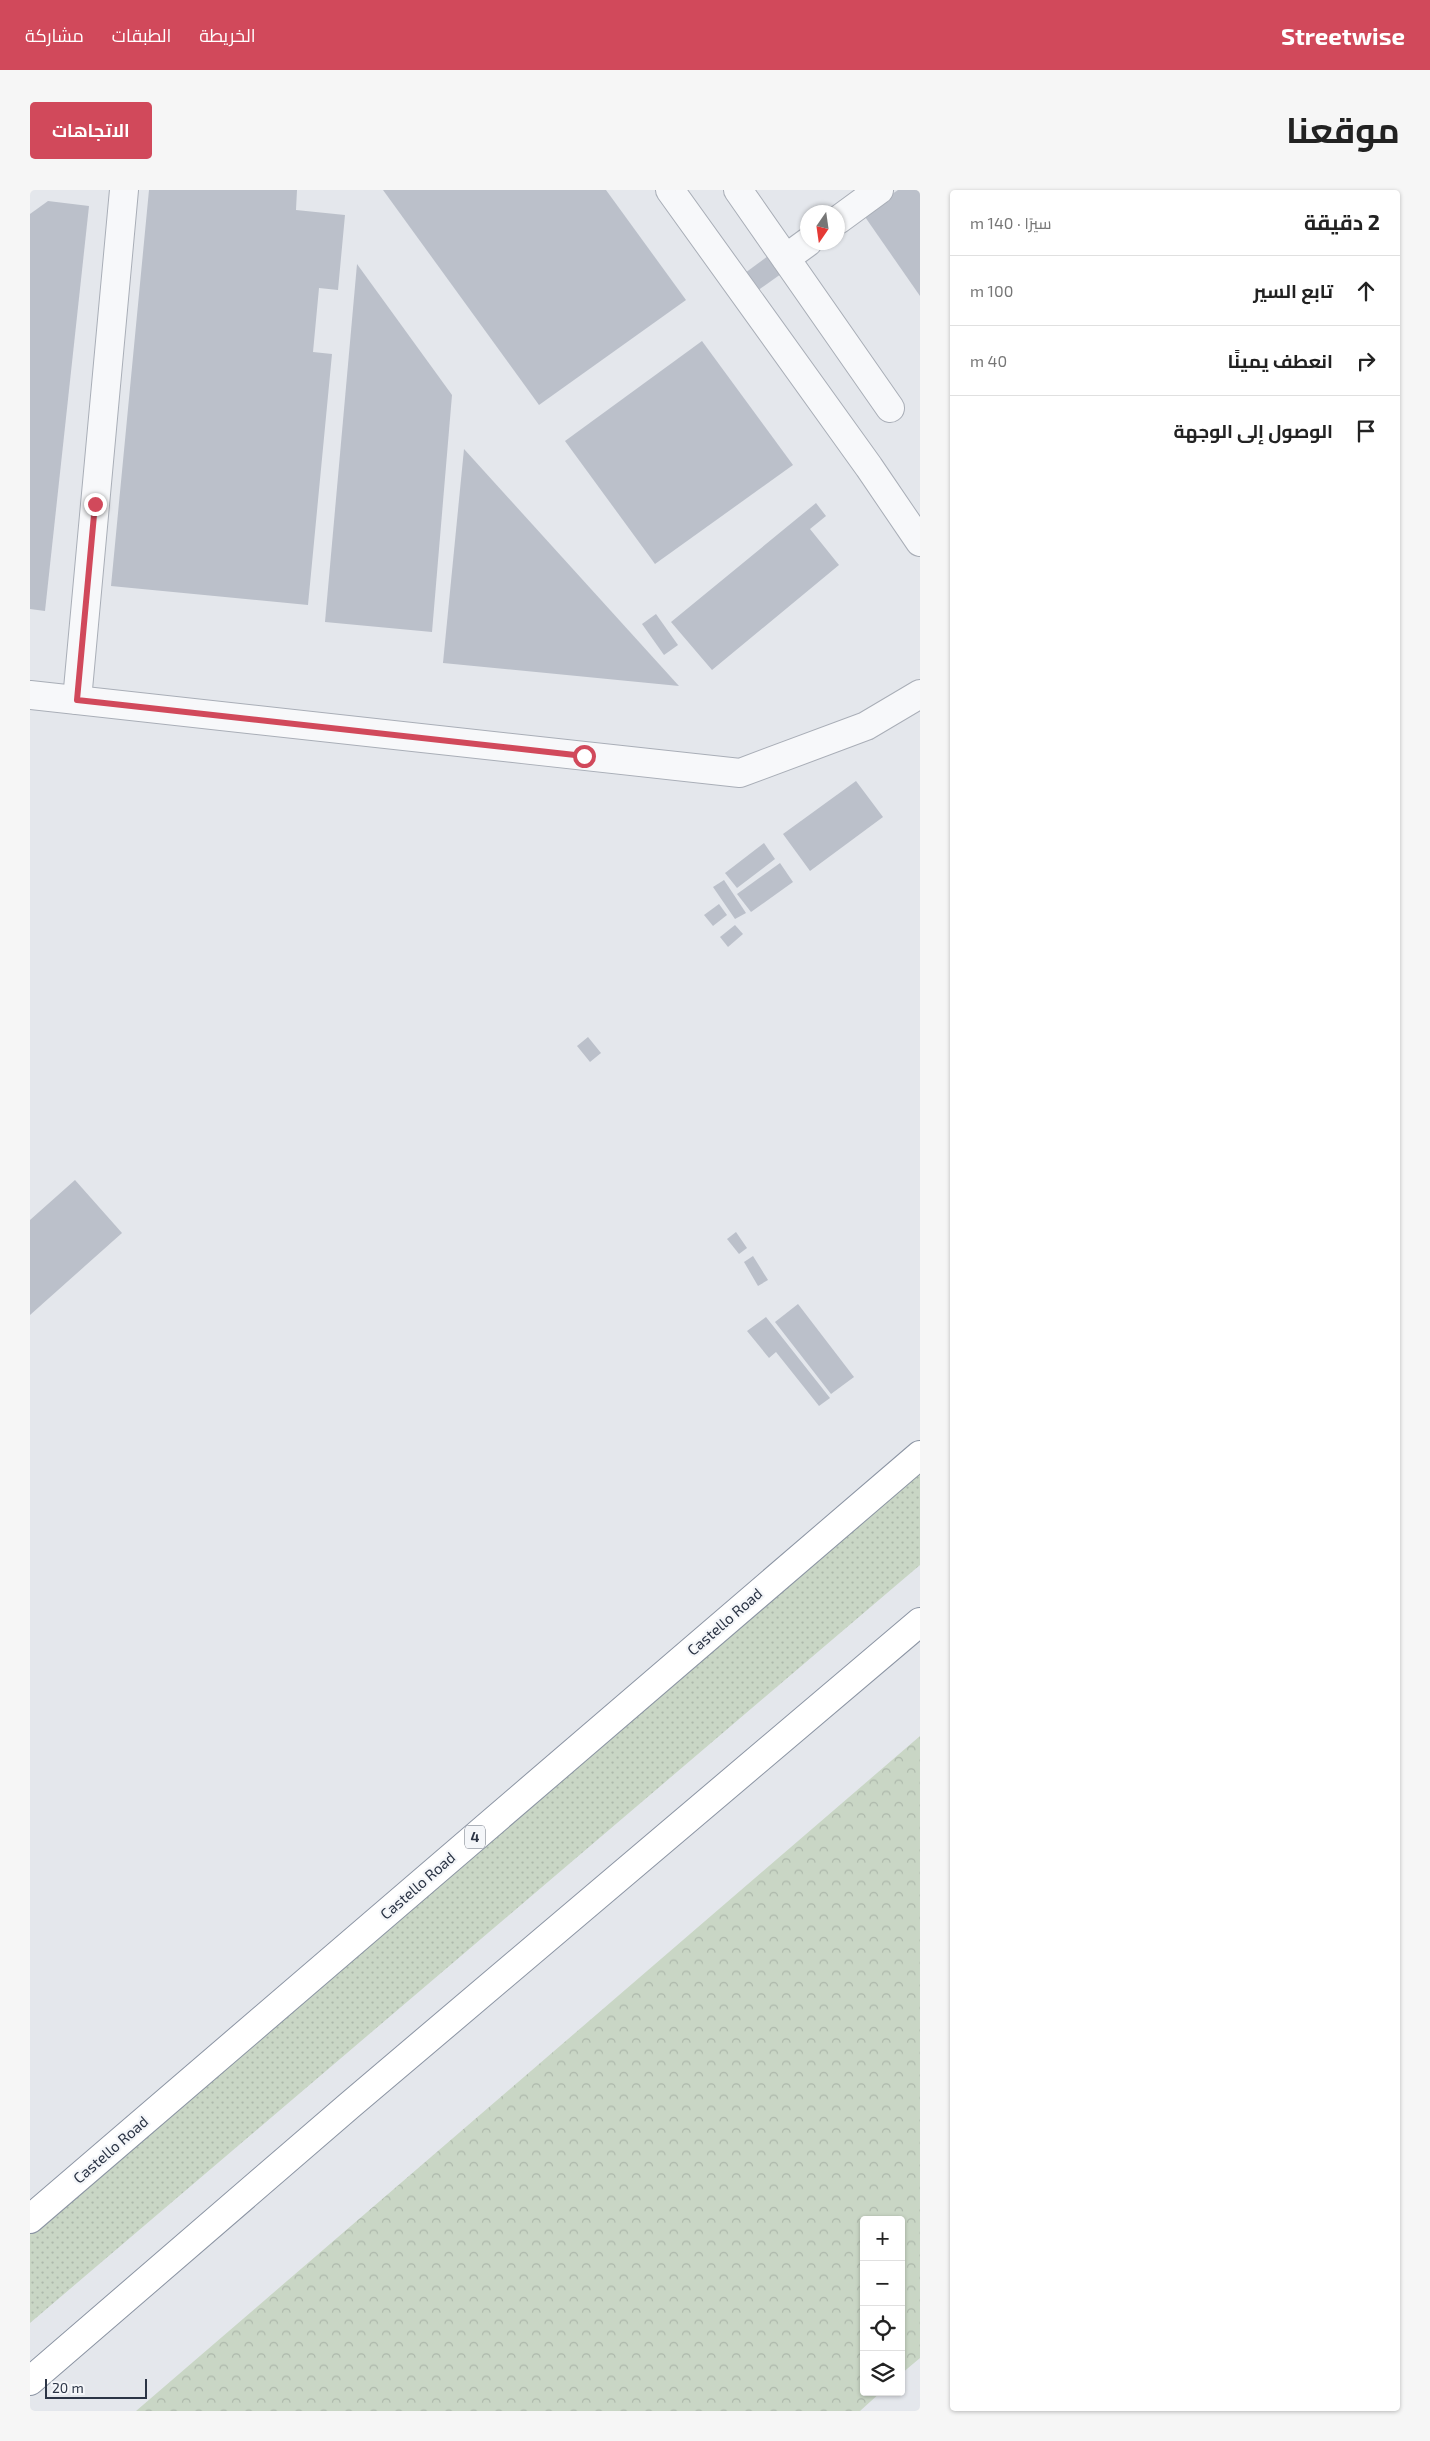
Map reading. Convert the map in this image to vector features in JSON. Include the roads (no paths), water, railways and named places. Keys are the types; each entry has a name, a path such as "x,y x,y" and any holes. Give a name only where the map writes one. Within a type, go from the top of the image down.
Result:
{"highway":[{"name":"Castello Road","path":"30,2219 920,1455"},
{"path":"30,2381 350,2105 920,1622"}],"street":[{"path":"77,700 124,190"},
{"path":"670,190 864,459 920,542"},
{"path":"738,190 890,408"},
{"path":"845,215 879,190"},
{"path":"786,258 800,248"},
{"path":"30,695 740,773 866,726 920,694"}]}
